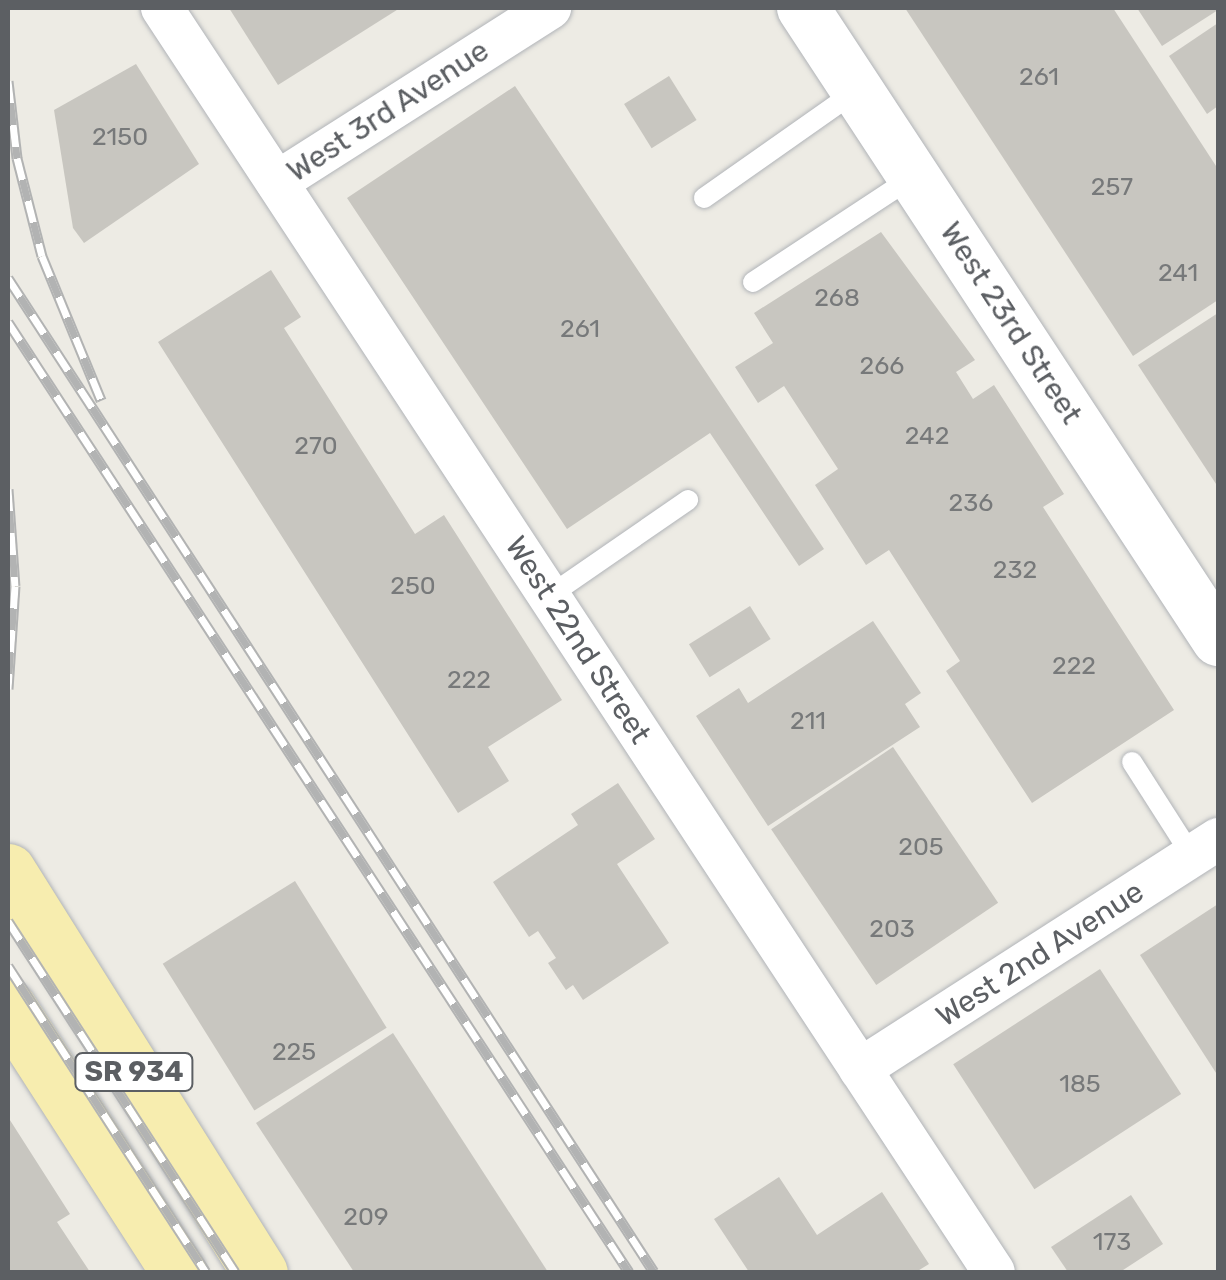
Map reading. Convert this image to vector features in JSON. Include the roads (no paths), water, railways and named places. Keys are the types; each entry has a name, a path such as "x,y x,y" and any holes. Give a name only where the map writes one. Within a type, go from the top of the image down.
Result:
{"main road":[{"name":"SR 934","path":"8,871 260,1272"},
{"name":"SR 934","path":"8,1006 179,1272"}],"street":[{"name":"West 22nd Street","path":"162,8 994,1272"},
{"name":"West 3rd Avenue","path":"276,182 550,8"},
{"name":"West 23rd Street","path":"803,8 1218,640"},
{"name":"West 2nd Avenue","path":"860,1070 1205,847"}],"lane":[{"path":"704,198 858,90"},
{"path":"754,282 914,176"},
{"path":"549,596 688,500"},
{"path":"1132,762 1205,847"}],"railway":[{"path":"8,81 17,158 42,256 101,400"},
{"path":"8,278 654,1272"},
{"path":"8,322 629,1272"},
{"path":"8,489 15,586 8,689"},
{"path":"8,921 235,1272"},
{"path":"8,966 206,1272"}]}
